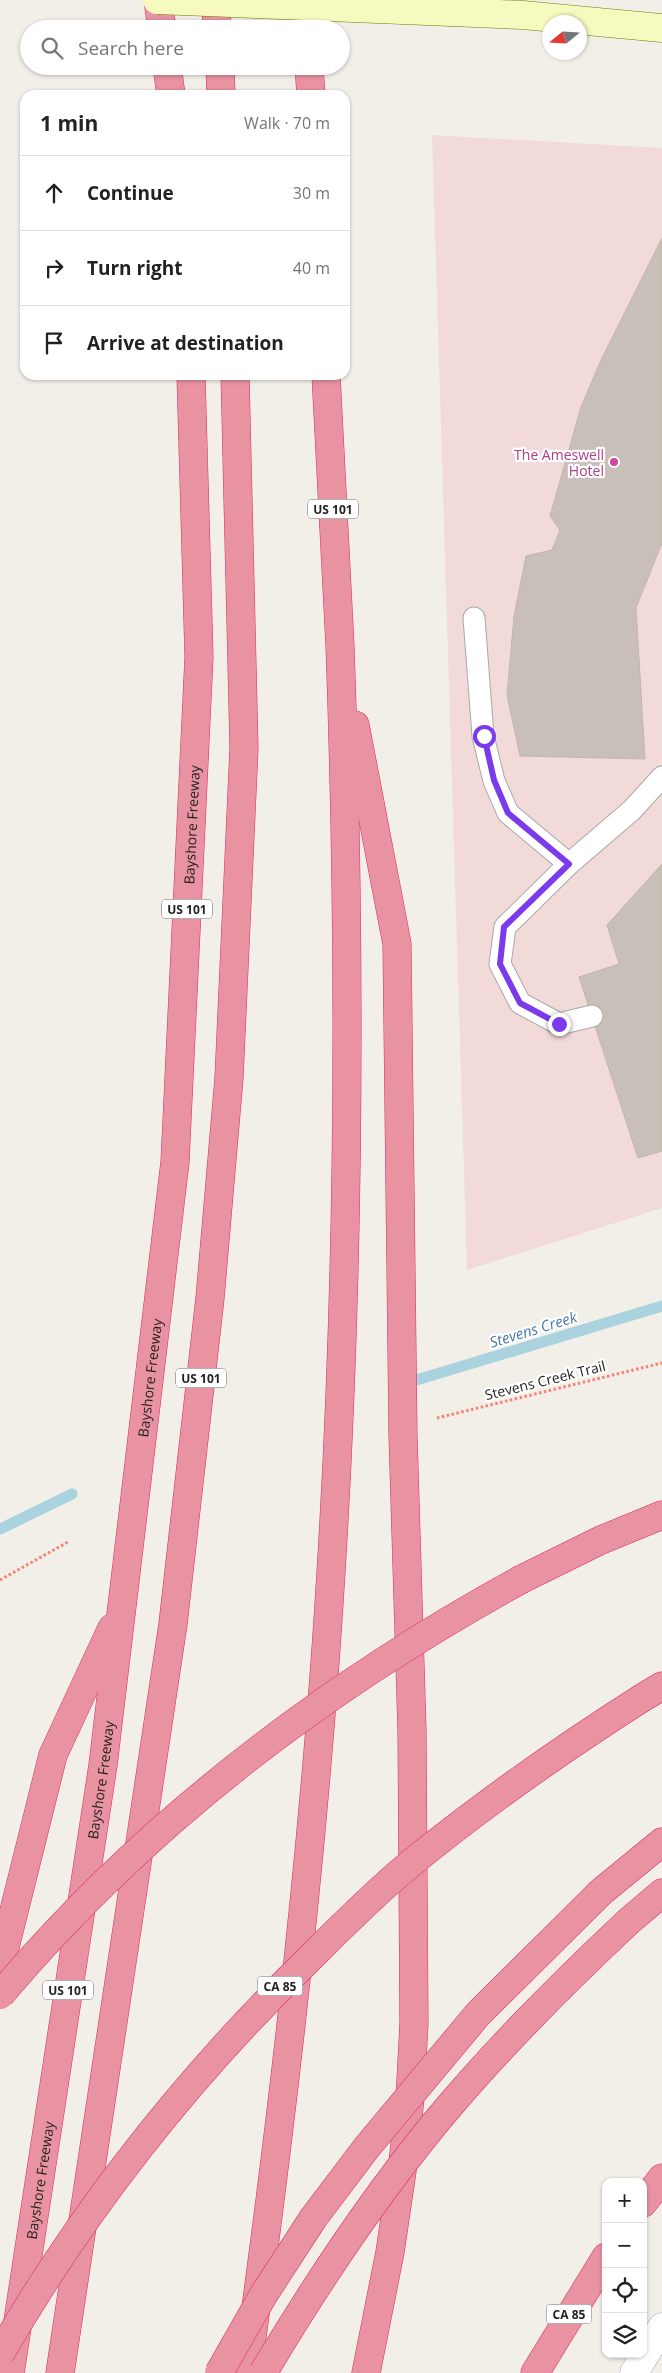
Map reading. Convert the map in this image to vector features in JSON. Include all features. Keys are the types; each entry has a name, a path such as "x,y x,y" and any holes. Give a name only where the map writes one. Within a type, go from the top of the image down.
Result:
{"highway":[{"path":"157,0 160,20"},
{"path":"174,0 175,20"},
{"path":"216,0 217,20"},
{"path":"306,0 307,20"},
{"path":"168,75 170,90"},
{"path":"177,75 178,90"},
{"path":"220,75 221,90"},
{"path":"310,75 311,90"},
{"name":"Bayshore Freeway","path":"10,2373 103,1765 175,1162 199,656 191,380"},
{"name":"US 101","path":"60,2373 173,1624 211,1288 229,1078 244,748 235,380"},
{"name":"US 101","path":"247,2373 301,1936 331,1571 341,1340 346,1051 345,845 340,642 326,380"},
{"path":"340,642 396,944 403,1435 412,1730 414,2023 410,2098 402,2171 391,2243 366,2373"},
{"path":"0,1995 79,1908 194,1800 257,1750 385,1659 449,1619 522,1579 601,1540 662,1515"},
{"path":"0,1967 53,1755 122,1606"},
{"name":"CA 85","path":"0,2354 73,2237 124,2166 184,2092 282,1985 402,1870 469,1817 563,1750 652,1692"},
{"path":"219,2373 264,2294 314,2217 367,2147 478,2014 600,1892 662,1842"},
{"path":"263,2373 345,2243 395,2174 451,2104 563,1983 662,1893"},
{"path":"647,2198 662,2178"},
{"name":"CA 85","path":"536,2373 585,2288 602,2263"}],"main road":[{"path":"157,0 523,14 662,28"}],"street":[{"path":"634,2373 662,2327"}],"lane":[{"path":"474,618 484,736 494,780 508,813 569,864"},
{"path":"592,1016 559,1024 520,1003 500,964 504,927 569,864 632,810 662,777"}],"path":[{"name":"Stevens Creek Trail","path":"434,1419 662,1363"},
{"path":"0,1580 68,1542"}],"shaded area":[{"path":"432,135 662,148 662,1208 467,1270"}],"building":[{"name":"The Ameswell Hotel","path":"662,238 662,543 636,608 645,759 520,756 507,695 514,616 526,556 552,550 560,530 550,516 581,407 601,360"},
{"path":"662,864 662,1151 638,1158 579,977 619,964 607,925"}],"waterway":[{"name":"Stevens Creek","path":"413,1381 662,1306"},
{"name":"Stevens Creek","path":"0,1529 72,1494"}],"place":[{"name":"The Ameswell Hotel","path":"614,462"}],"route":[{"path":"484,736 494,780 508,813 569,864 504,927 500,964 520,1003 559,1024"}]}
